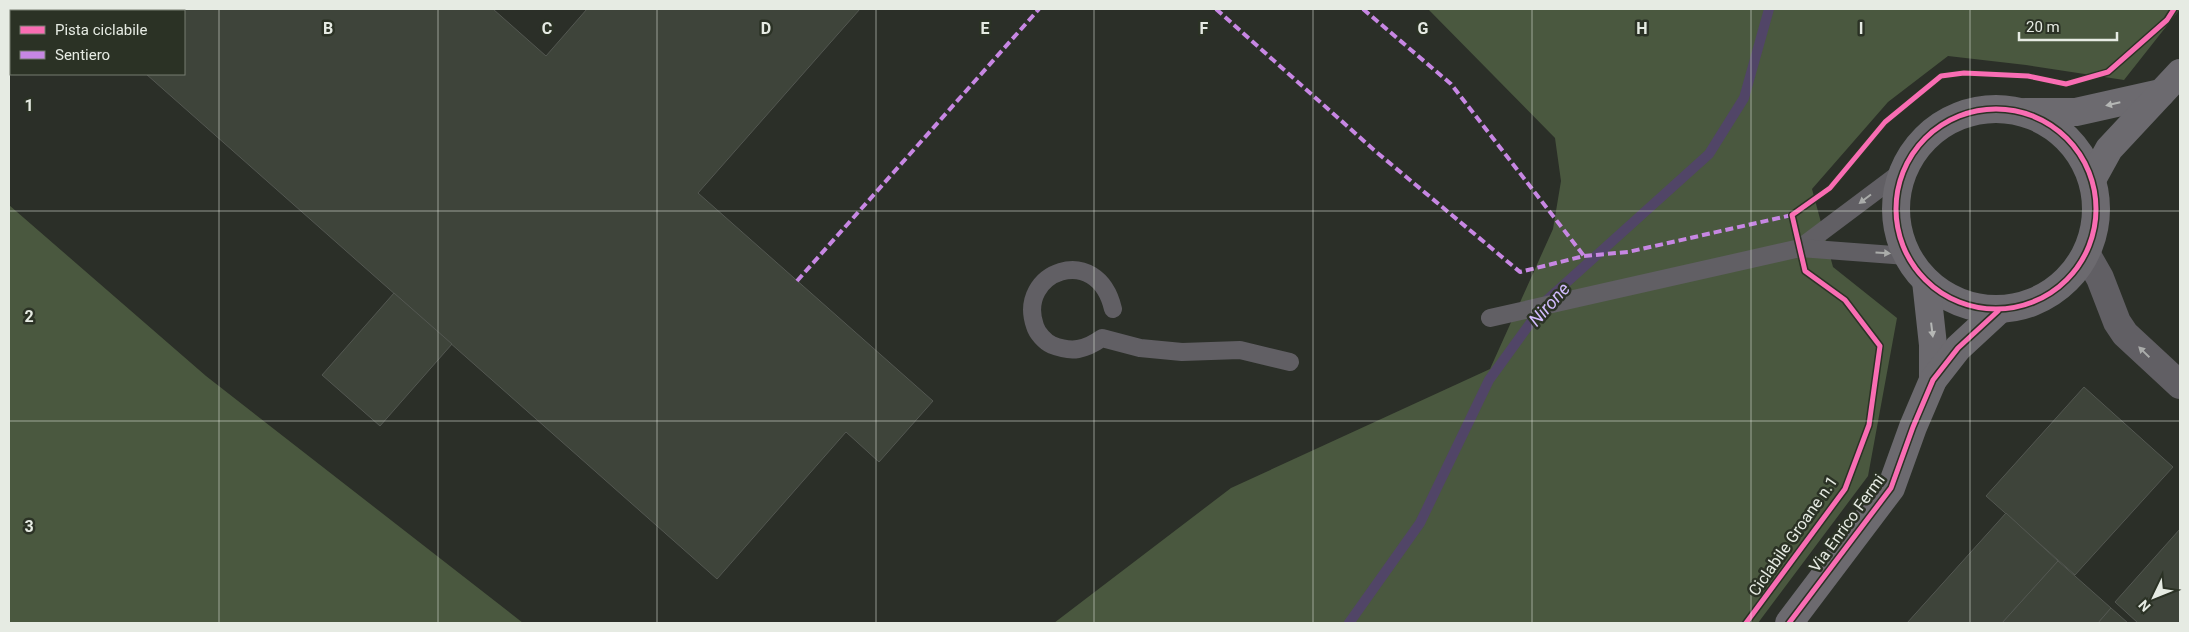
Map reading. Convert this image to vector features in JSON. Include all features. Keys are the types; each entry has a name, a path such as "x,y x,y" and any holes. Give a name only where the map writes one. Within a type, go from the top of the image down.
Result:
{"street":[{"path":"2093,178 2109,149 2180,73"},
{"path":"2022,112 2066,136 2093,178 2098,204 2096,230 2087,255 2065,284 2034,304 1998,311 1959,303 1926,281 1907,256 1900,239 1896,204 1904,170 1916,149 1932,132 1952,119 1974,111 1990,109 2022,112 2076,112 2161,93"},
{"path":"2087,255 2100,278 2117,322 2125,334 2180,385"},
{"name":"Via Enrico Fermi","path":"1926,281 1933,345 1933,380"},
{"name":"Via Enrico Fermi","path":"1789,623 1892,488 1913,428 1933,380 1958,348 1998,311"}],"lane":[{"path":"1800,248 1904,170"},
{"path":"1490,318 1800,248 1907,256"},
{"path":"1113,309 1109,292 1094,276 1076,270 1059,272 1040,284 1031,304 1032,317 1037,332 1049,344 1068,351 1087,348 1102,338 1140,348 1182,352 1240,350 1290,362"}],"green space":[{"path":"1428,9 2180,9 2124,80 2026,65 1948,56 1888,102 1812,189 1833,267 1897,318 1868,476 1758,623 1054,623 1231,488 1490,369 1553,229 1561,181 1555,138"},
{"path":"9,205 206,376 523,623 9,623"}],"building":[{"path":"72,9 493,9 546,56 587,9 860,9 698,193 933,401 879,462 846,432 717,579 147,75 185,75 185,10"},
{"path":"394,293 452,344 380,426 322,375"},
{"path":"2084,387 2173,467 2075,575 1986,496"},
{"path":"2006,513 2058,561 2002,623 1907,623"},
{"path":"2180,529 2180,623 2138,623 2115,602"},
{"path":"2058,561 2111,608 2098,623 2002,623"},
{"path":"2111,608 2128,623 2098,623"}],"waterway":[{"name":"Nirone","path":"1349,623 1420,523 1489,380 1547,300 1709,154 1744,98 1769,9"}],"marked path":[{"path":"797,281 1039,9"},
{"path":"1216,9 1374,150 1520,272 1584,256 1628,252 1792,215"},
{"path":"1363,9 1451,84 1584,256"}],"cycle path":[{"name":"Ciclabile Groane n.1","path":"1746,623 1845,489 1869,425 1880,346 1845,300 1805,271 1792,215 1830,188 1885,122 1941,76 1964,73 2028,76 2066,84 2108,72 2167,20 2174,9"},
{"path":"1986,109 2006,109 2034,116 2052,126 2067,138 2079,153 2089,171 2096,199 2096,209 2096,219 2089,247 2079,265 2067,280 2052,292 2034,302 2006,309 1986,309 1958,302 1940,292 1919,273 1903,247 1900,238 1896,219 1896,199 1903,171 1913,153 1932,132 1958,116 1967,113 1986,109"},
{"path":"1789,623 1891,488 1913,427 1933,380 1958,348 1998,311"}]}
